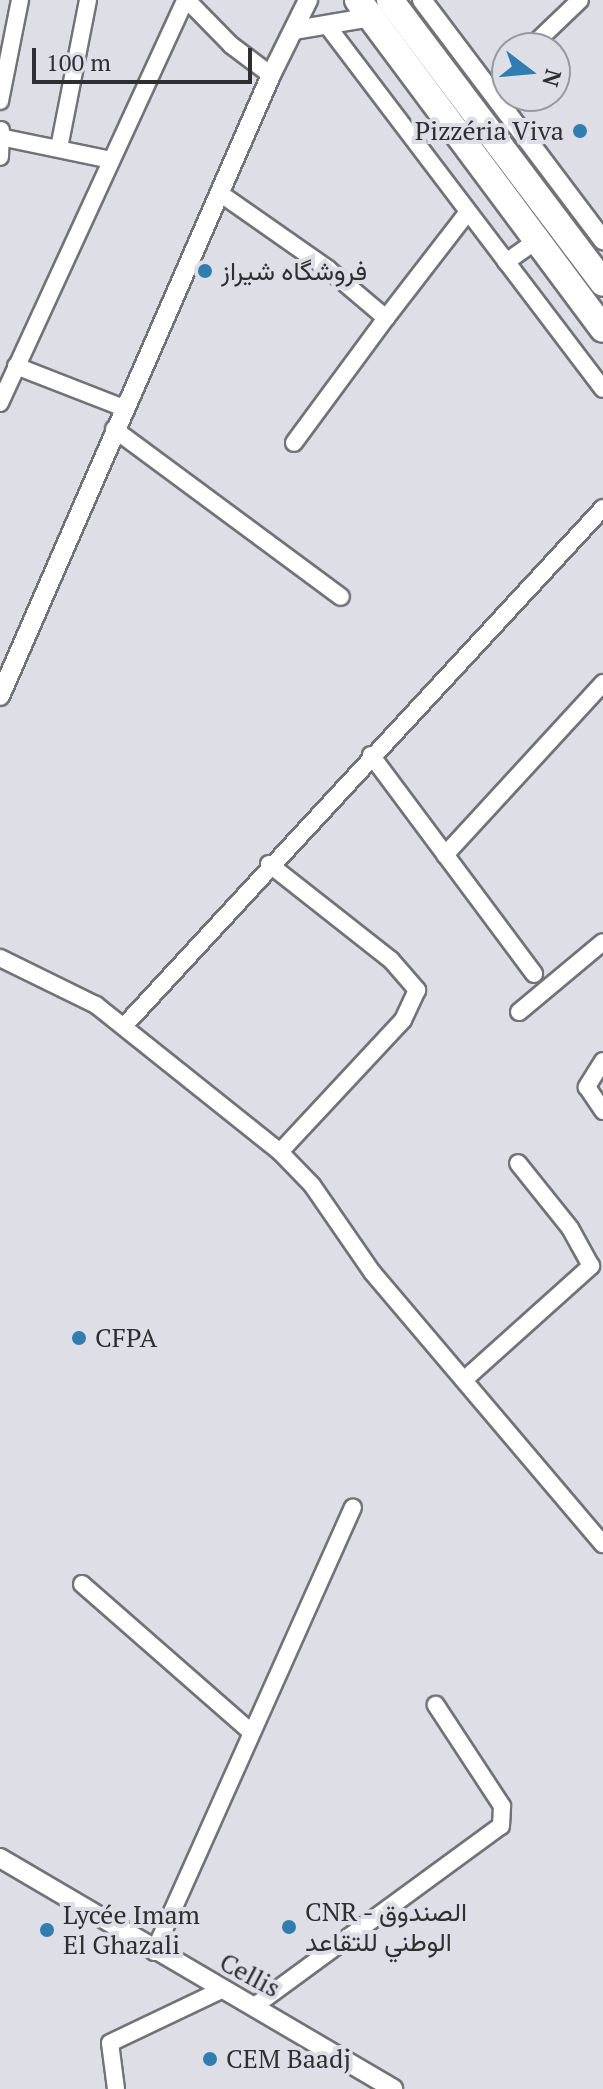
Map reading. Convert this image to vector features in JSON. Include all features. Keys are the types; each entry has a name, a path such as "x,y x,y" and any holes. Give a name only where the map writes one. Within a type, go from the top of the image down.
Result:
{"highway":[{"path":"373,6 567,214 602,278"},
{"path":"373,6 536,241 603,329"}],"street":[{"path":"0,101 20,0"},
{"path":"59,148 88,0"},
{"path":"0,403 186,0 231,45 271,75"},
{"path":"0,696 114,429 221,194 271,75 308,0"},
{"path":"422,0 567,214 603,240"},
{"path":"547,32 580,0"},
{"path":"295,30 326,24 373,6"},
{"path":"326,24 603,389"},
{"path":"0,157 1,134 111,160"},
{"path":"221,194 328,269 386,318"},
{"path":"294,443 468,212"},
{"path":"506,262 536,241"},
{"path":"16,366 124,408"},
{"path":"114,429 341,597"},
{"path":"125,1025 269,864 603,508"},
{"path":"445,855 603,683"},
{"path":"371,755 534,974"},
{"path":"269,864 398,966 417,990 403,1020 280,1152"},
{"path":"519,1012 603,942"},
{"path":"0,958 72,990 125,1025 280,1152 312,1185 350,1246 595,1528 603,1544"},
{"path":"603,1061 587,1087 603,1111"},
{"path":"464,1380 591,1266 570,1228 518,1163"},
{"path":"154,1952 353,1507"},
{"path":"82,1584 251,1732"},
{"path":"256,2005 501,1826 502,1806 436,1705"},
{"name":"Cellis","path":"0,1858 154,1952 256,2005 393,2089"},
{"path":"116,2089 110,2043 223,1989"}],"place":[{"name":"Pizzéria Viva","path":"580,131"},
{"name":"فروشگاه شيراز","path":"205,271"},
{"name":"CFPA","path":"79,1338"},
{"name":"CNR - الصندوق الوطني للتقاعد","path":"289,1927"},
{"name":"Lycée Imam El Ghazali","path":"47,1930"},
{"name":"CEM Baadj","path":"210,2059"}]}
